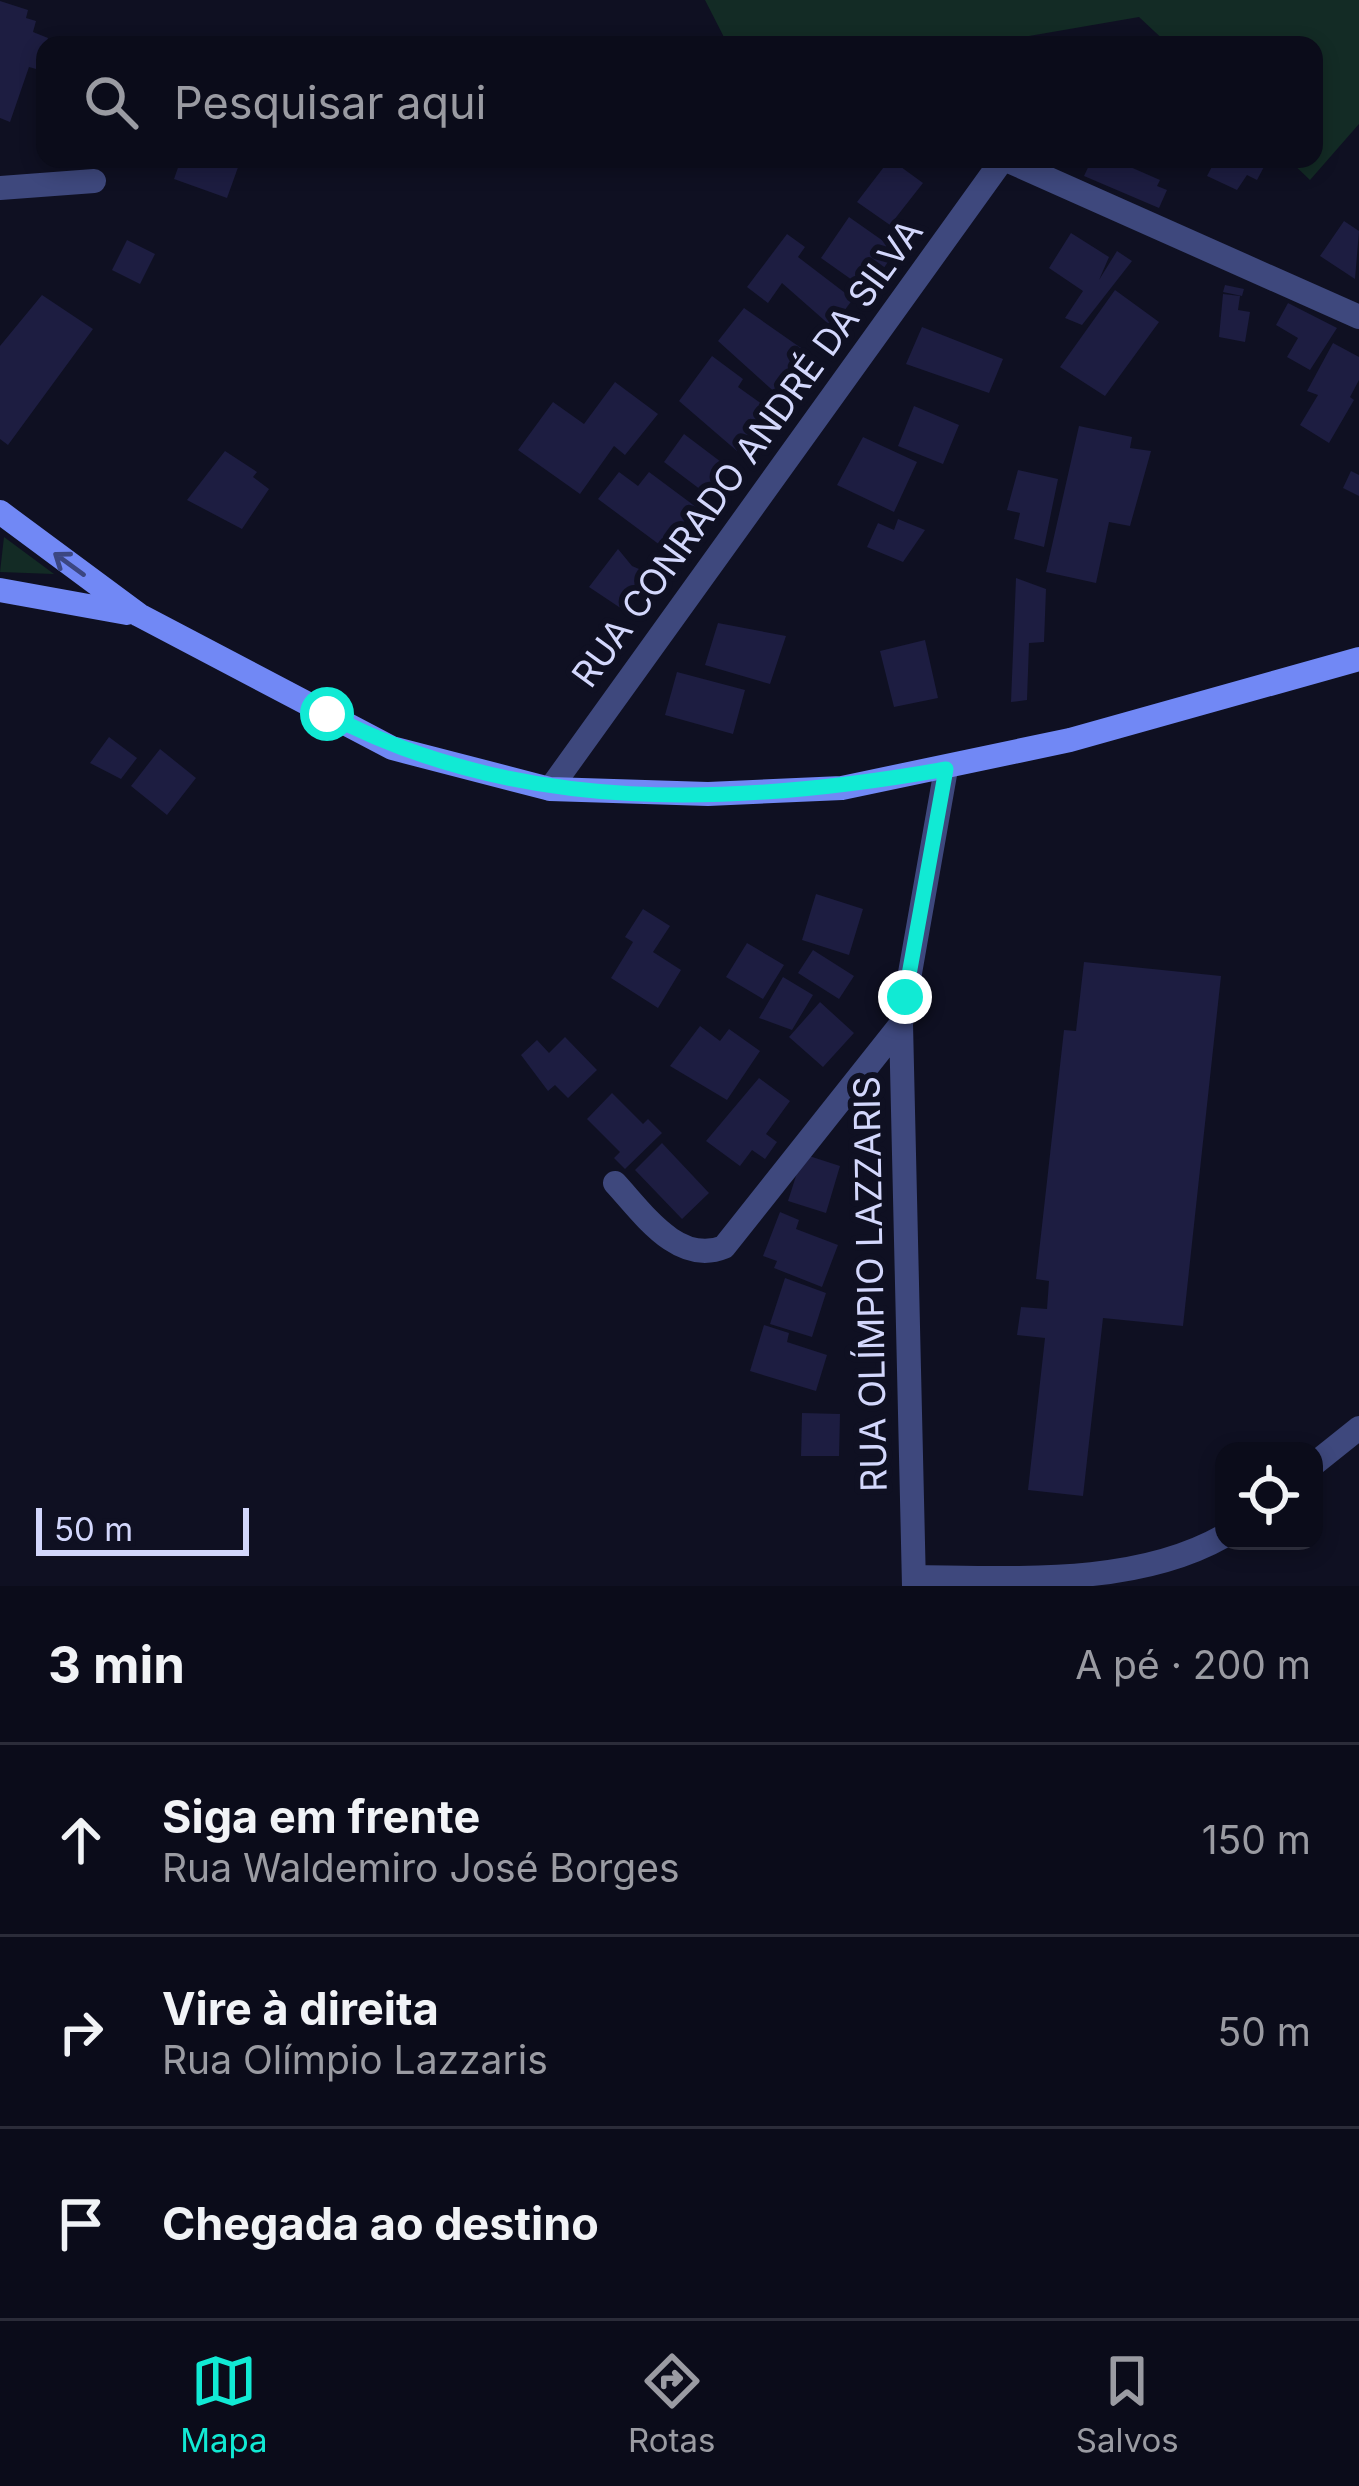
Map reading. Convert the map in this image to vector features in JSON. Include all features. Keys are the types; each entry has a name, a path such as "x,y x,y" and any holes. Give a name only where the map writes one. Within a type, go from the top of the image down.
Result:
{"main road":[{"path":"0,512 139,615 392,748 550,789 780,793 946,769 1070,740 1359,659"},
{"path":"0,590 139,615"}],"street":[{"name":"RUA CONRADO ANDRÉ DA SILVA","path":"550,789 998,168"},
{"path":"1024,168 1359,316"},
{"path":"0,188 94,181"},
{"name":"RUA OLÍMPIO LAZZARIS","path":"914,1581 901,1024 946,769"},
{"path":"615,1183 673,1241 711,1252 724,1246 901,1024"},
{"path":"1323,1457 1359,1428"},
{"path":"914,1581 1120,1579 1166,1568 1215,1541"}],"green space":[{"path":"705,0 1359,0 1359,124 1323,165 1323,36 1159,36 1139,17 1029,36 723,36"},
{"path":"1297,168 1320,168 1310,180"},
{"path":"4,537 54,574 0,572"}],"building":[{"path":"0,1 28,10 26,18 36,21 33,32 43,36 36,36 36,69 29,67 10,122 0,118"},
{"path":"178,168 238,168 227,198 174,179"},
{"path":"883,168 902,168 923,183 890,225 857,202"},
{"path":"1088,168 1133,168 1160,180 1157,186 1167,190 1159,208 1084,176"},
{"path":"1211,168 1263,168 1257,180 1247,175 1237,190 1207,176"},
{"path":"849,217 896,250 873,284 867,280 862,287 821,258"},
{"path":"1344,221 1359,231 1355,279 1320,256"},
{"path":"1071,233 1109,257 1099,280 1117,251 1132,261 1082,325 1065,318 1083,291 1049,268"},
{"path":"787,234 805,247 798,257 853,299 832,327 782,283 768,303 747,287"},
{"path":"127,240 155,254 140,284 112,270"},
{"path":"1225,285 1244,289 1242,296 1223,292"},
{"path":"1115,290 1159,322 1105,396 1060,367"},
{"path":"1223,294 1240,296 1238,310 1250,312 1245,342 1219,337"},
{"path":"42,295 93,329 8,445 0,439 0,346"},
{"path":"1288,303 1337,328 1310,370 1287,357 1298,338 1276,325"},
{"path":"744,308 811,355 779,396 718,341"},
{"path":"922,327 1003,359 989,393 906,364"},
{"path":"1333,343 1359,357 1359,380 1350,397 1354,400 1329,443 1300,425 1318,395 1307,391"},
{"path":"712,356 743,379 738,387 769,409 737,451 679,401"},
{"path":"615,382 658,414 625,455 614,446 580,494 518,450 553,402 584,424"},
{"path":"914,406 959,425 943,464 898,446"},
{"path":"1079,426 1132,437 1130,448 1151,451 1130,526 1109,522 1096,583 1046,572"},
{"path":"684,434 725,465 705,493 664,462"},
{"path":"863,437 917,462 894,512 837,485"},
{"path":"225,451 257,472 253,477 269,489 242,529 187,500"},
{"path":"1018,470 1058,479 1044,547 1014,539 1020,513 1007,510"},
{"path":"1351,471 1359,475 1359,496 1343,488"},
{"path":"619,472 638,486 649,472 696,507 664,548 598,499"},
{"path":"898,519 925,530 903,562 867,547 878,523 894,530"},
{"path":"618,549 632,566 653,575 625,611 589,587"},
{"path":"1016,578 1046,589 1044,642 1029,643 1027,700 1011,702"},
{"path":"718,623 786,636 770,684 705,665"},
{"path":"925,640 938,698 894,707 880,651"},
{"path":"677,672 745,690 733,734 665,715"},
{"path":"109,737 137,758 121,779 90,763"},
{"path":"160,749 196,778 167,815 131,786"},
{"path":"816,894 863,909 849,955 802,940"},
{"path":"643,909 670,926 653,952 681,970 658,1008 611,978 633,942 625,937"},
{"path":"747,943 784,965 763,999 726,977"},
{"path":"813,950 854,976 839,999 798,973"},
{"path":"1084,962 1221,976 1183,1326 1103,1318 1083,1496 1028,1490 1045,1338 1017,1335 1021,1307 1047,1309 1049,1281 1036,1279 1064,1030 1076,1031"},
{"path":"783,977 813,995 792,1030 759,1018"},
{"path":"820,1002 854,1033 823,1067 789,1037"},
{"path":"700,1026 720,1041 729,1029 760,1051 727,1100 670,1066"},
{"path":"565,1037 597,1070 568,1098 555,1085 548,1091 521,1055 537,1040 549,1053"},
{"path":"759,1078 790,1101 766,1134 777,1142 765,1159 752,1150 740,1166 706,1141"},
{"path":"612,1093 643,1124 648,1119 662,1133 625,1169 614,1158 620,1152 587,1119"},
{"path":"662,1143 709,1193 682,1219 635,1170"},
{"path":"803,1154 840,1166 826,1213 788,1201"},
{"path":"780,1212 799,1220 796,1229 838,1245 822,1287 774,1268 777,1261 763,1256"},
{"path":"785,1278 826,1293 812,1337 770,1324"},
{"path":"764,1325 789,1333 787,1342 827,1355 816,1391 750,1371"},
{"path":"802,1413 840,1414 839,1456 801,1456"}],"route":[{"path":"327,714 392,748 550,789 780,793 842,788 946,769 905,997"}]}
